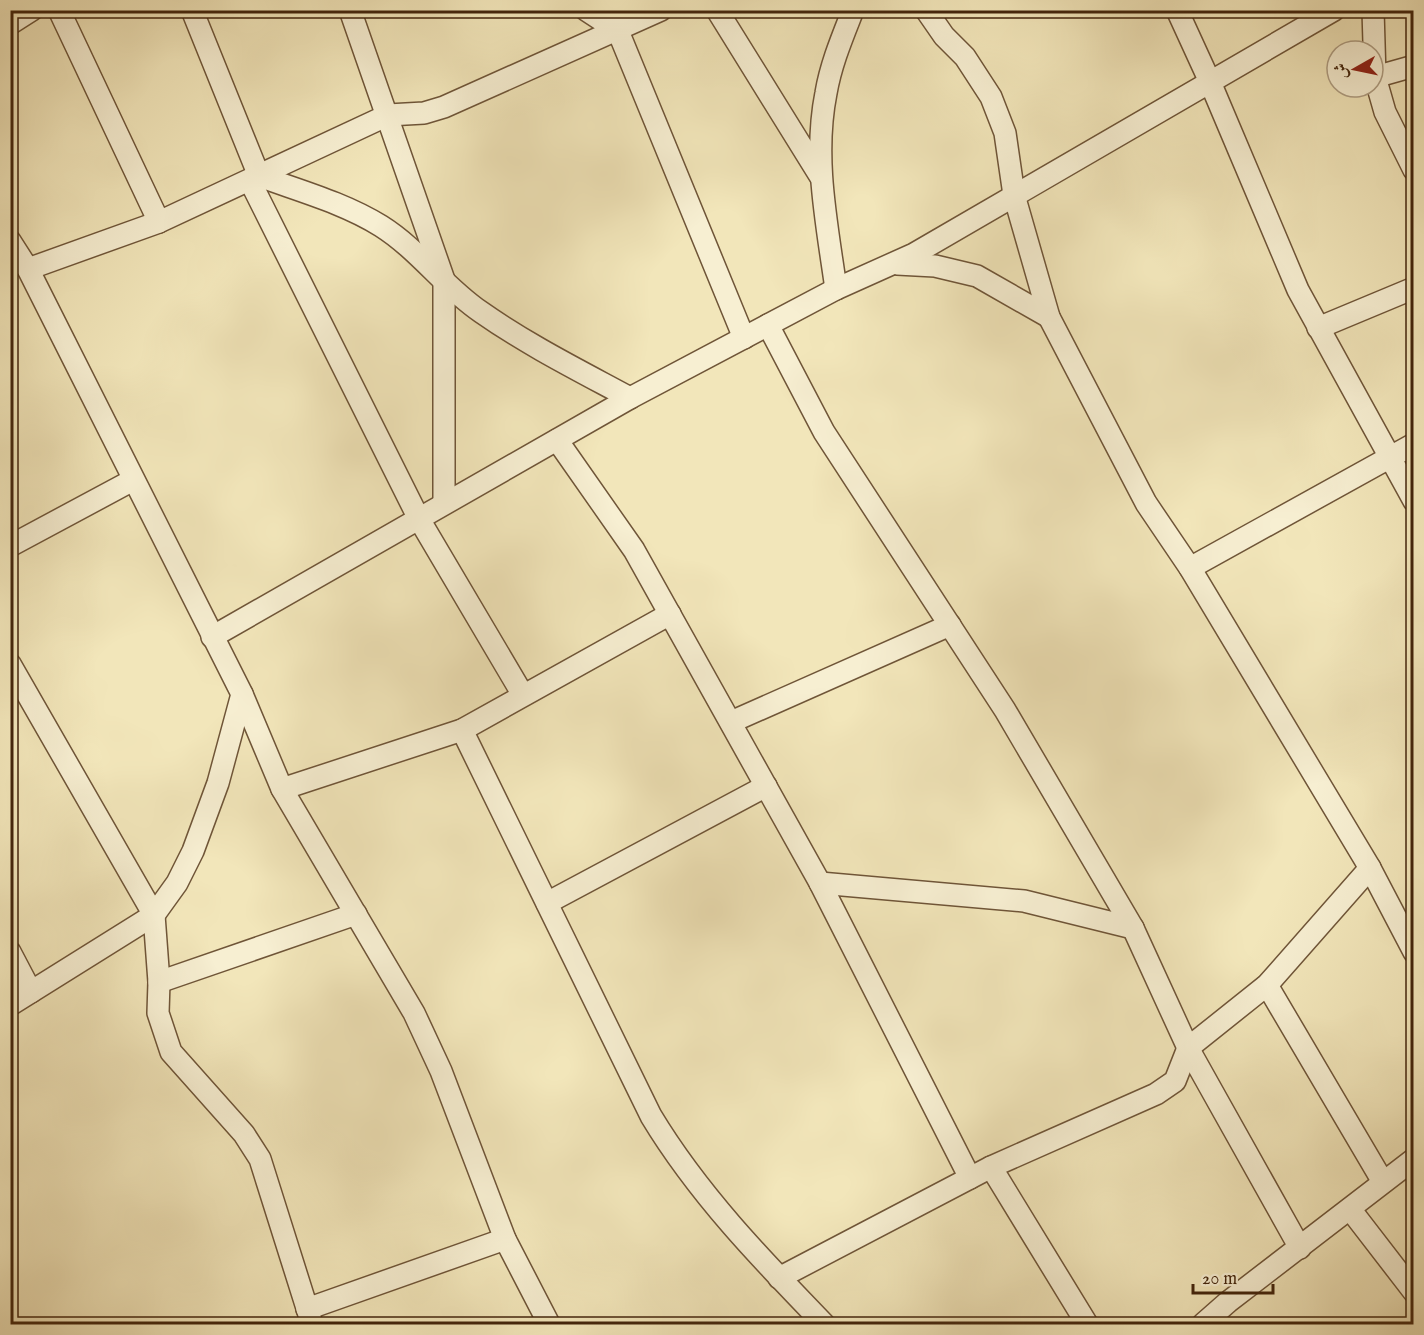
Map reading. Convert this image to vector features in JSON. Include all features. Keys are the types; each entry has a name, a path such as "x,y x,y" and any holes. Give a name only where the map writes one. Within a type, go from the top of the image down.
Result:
{"street":[{"path":"10,24 32,10"},
{"path":"59,10 159,222"},
{"path":"192,10 255,178 419,519 523,695"},
{"path":"350,10 444,280 444,503"},
{"path":"586,10 618,31 744,338"},
{"path":"28,269 159,222 388,115 424,113 444,107 661,10"},
{"path":"717,10 820,176"},
{"path":"836,289 820,176 825,95 834,60 853,10"},
{"path":"926,10 944,36 965,57 991,97 1005,133 1014,195 1049,317 1146,503 1190,568 1370,868 1413,952"},
{"path":"1177,10 1298,290 1413,501"},
{"path":"212,637 630,398 836,289 914,255 1334,10"},
{"path":"1372,10 1373,39"},
{"path":"1385,73 1413,66"},
{"path":"1381,99 1384,112 1413,170"},
{"path":"255,178 352,211 380,225 410,246 479,311 525,341 630,398"},
{"path":"10,241 28,269 242,694 282,789 414,1012 441,1071 505,1239 549,1324"},
{"path":"892,264 935,266 977,276 1049,317"},
{"path":"1318,328 1413,288"},
{"path":"768,325 824,432 1005,710 1133,928 1188,1048 1299,1248"},
{"path":"557,440 634,550 731,722 820,883 970,1178"},
{"path":"1190,568 1413,444"},
{"path":"10,546 133,480"},
{"path":"282,789 462,730 670,614"},
{"path":"731,722 950,625"},
{"path":"10,664 154,915 159,982 158,1013 171,1052 244,1134 261,1159 310,1317 505,1239"},
{"path":"10,1005 154,915 177,883 193,851 218,783 242,694"},
{"path":"462,730 651,1116 674,1154 707,1198 824,1324"},
{"path":"547,903 766,786"},
{"path":"779,1278 991,1167 1156,1094 1174,1081 1188,1048 1267,985 1370,868"},
{"path":"820,883 1024,901 1133,928"},
{"path":"159,982 356,914"},
{"path":"10,952 31,992"},
{"path":"1267,985 1383,1182"},
{"path":"1205,1324 1228,1302 1413,1159"},
{"path":"991,1167 1087,1324"},
{"path":"1350,1209 1413,1292"}]}
